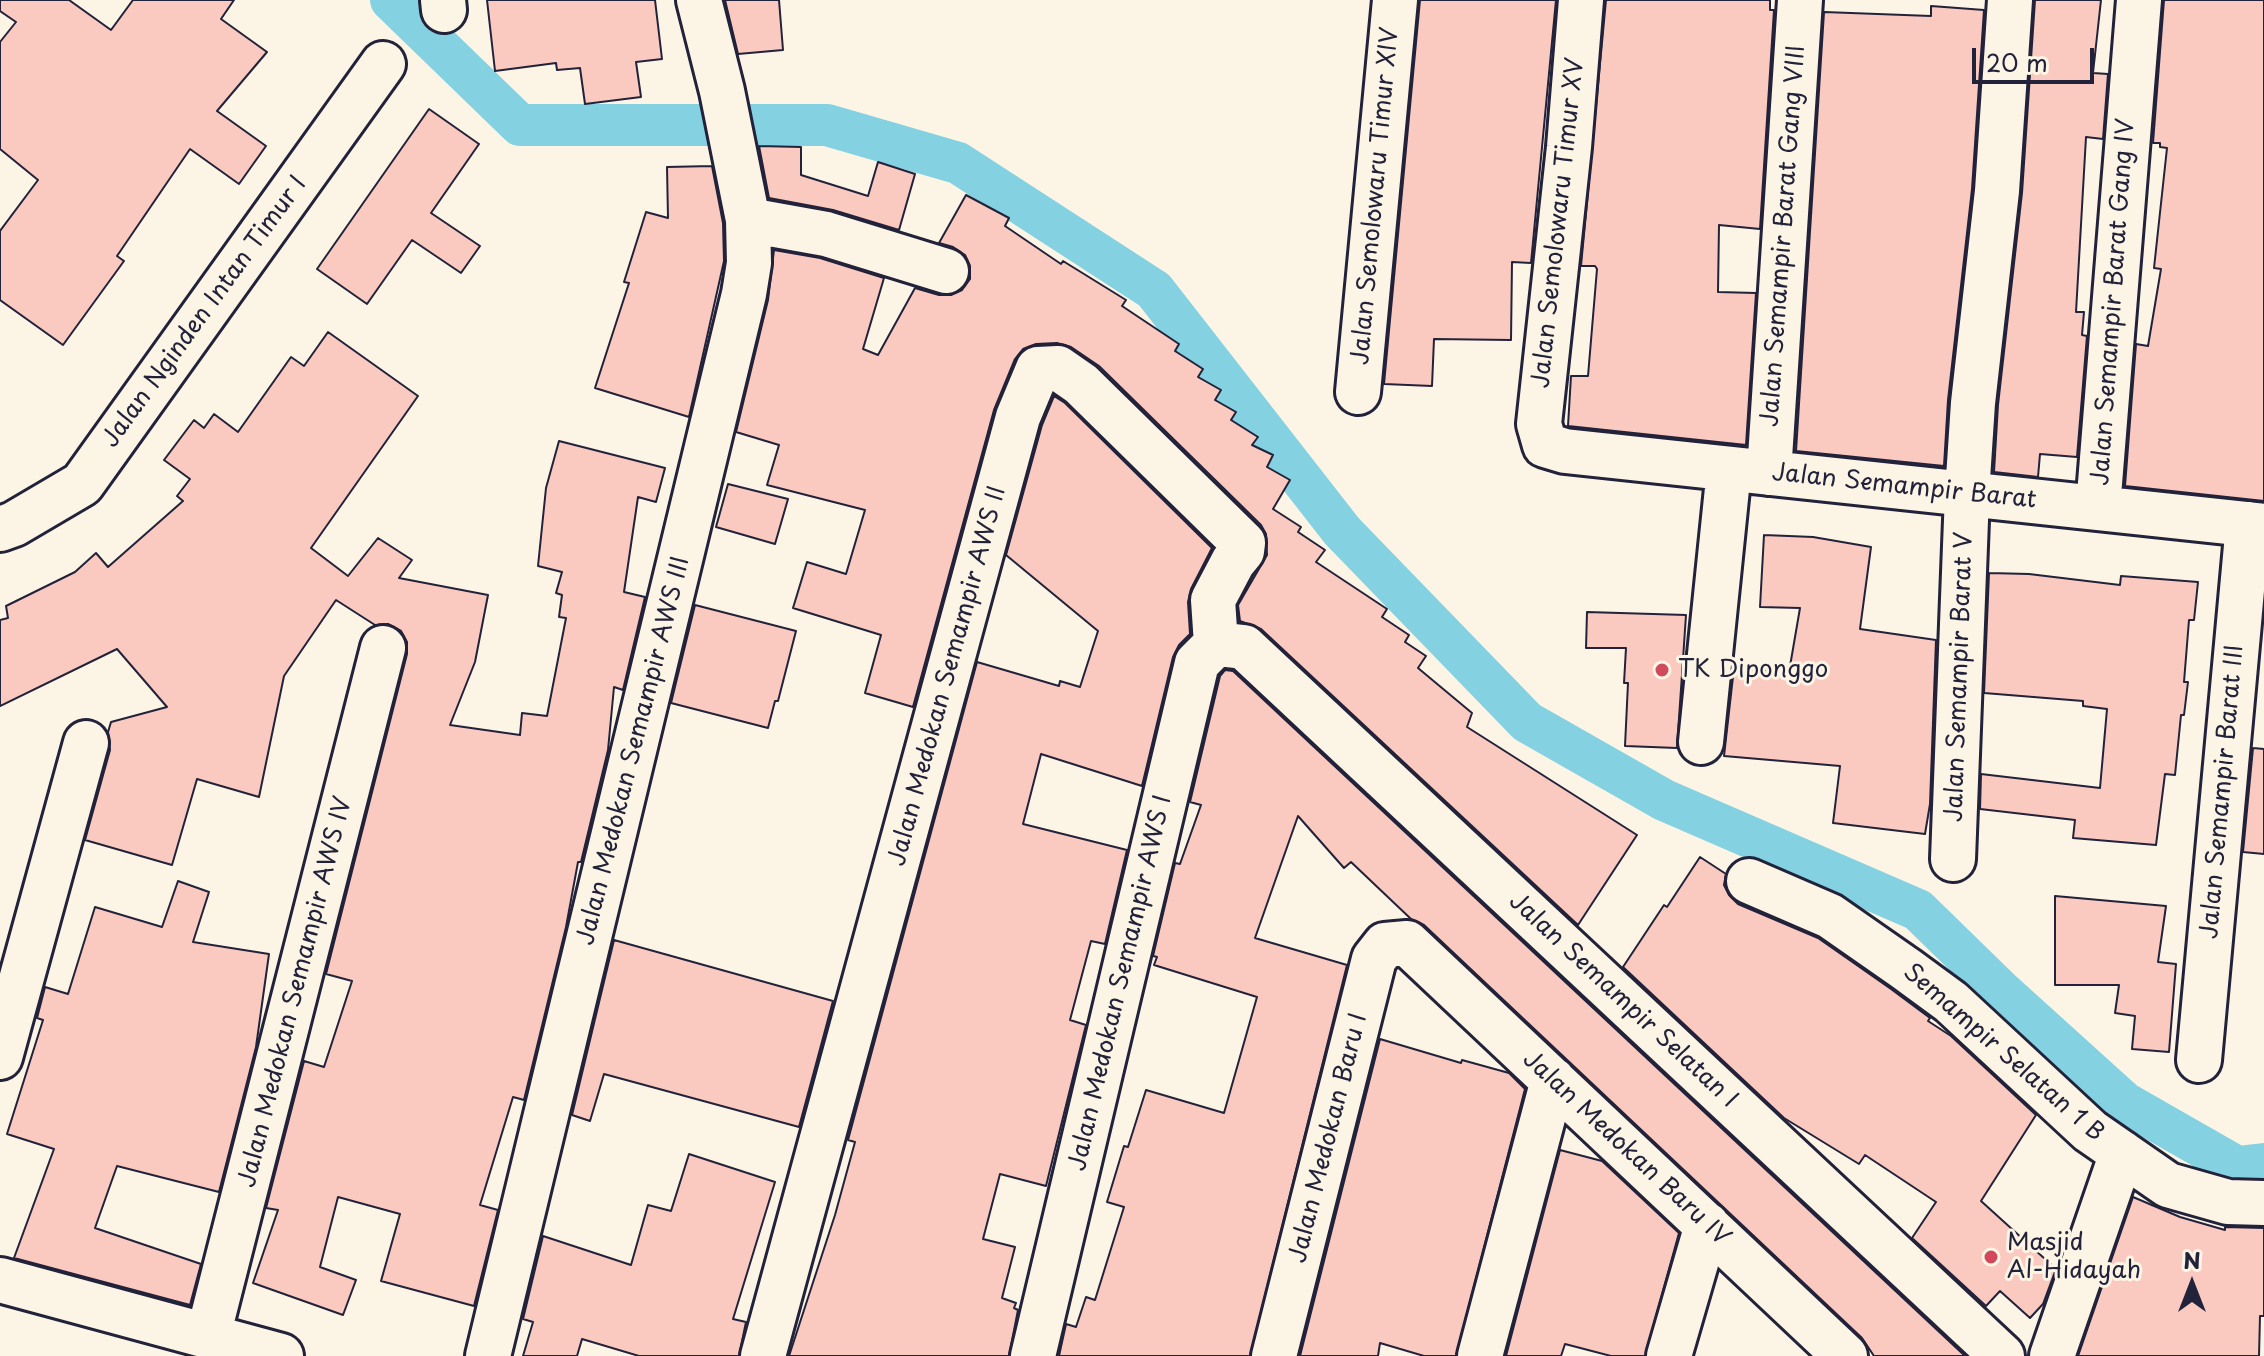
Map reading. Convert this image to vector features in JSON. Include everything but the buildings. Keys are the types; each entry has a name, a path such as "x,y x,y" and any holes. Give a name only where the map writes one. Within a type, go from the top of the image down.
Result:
{"street":[{"name":"Jalan Medokan Semampir AWS III","path":"488,1356 749,263 748,220 734,144 699,0"},
{"name":"Jalan Semolowaru Timur XIV","path":"1358,392 1395,0"},
{"name":"Jalan Semolowaru Timur XV","path":"1545,445 1539,424 1569,147 1581,0"},
{"name":"Jalan Semampir Barat Gang VIII","path":"1701,742 1749,471 1800,0"},
{"name":"Jalan Semampir Barat V","path":"1953,859 1973,403 1997,191 2010,0"},
{"name":"Jalan Semampir Barat Gang IV","path":"2098,508 2139,0"},
{"name":"Jalan Nginden Intan Timur I","path":"0,529 82,484 383,64"},
{"path":"748,220 826,234 946,271"},
{"name":"Jalan Medokan Semampir AWS II","path":"763,1356 1018,417 1038,369 1058,368 1081,384 1243,543 1242,551 1213,600 1230,646"},
{"name":"Jalan Semampir Barat","path":"1545,445 1565,451 2256,525"},
{"name":"Jalan Semampir Barat III","path":"2199,1060 2256,525"},
{"name":"Jalan Medokan Semampir AWS I","path":"1033,1356 1197,663 1230,646"},
{"name":"Jalan Semampir Selatan I","path":"1230,646 2002,1356"},
{"name":"Jalan Medokan Semampir AWS IV","path":"208,1336 383,648"},
{"path":"0,1057 86,743"},
{"name":"Semampir Selatan 1 B","path":"1749,881 1830,916 1906,969 1951,1002 2090,1131 2168,1185 2228,1202 2264,1203"},
{"name":"Jalan Medokan Baru IV","path":"1407,943 1845,1356"},
{"name":"Jalan Medokan Baru I","path":"1274,1356 1374,959 1385,945 1407,943"},
{"path":"1480,1356 1553,1080"},
{"path":"2052,1356 2122,1153"},
{"path":"1669,1356 1707,1225"},
{"path":"0,1280 281,1356"}],"waterway":[{"path":"391,0 520,125 827,125 958,163 1154,290 1342,531 1527,722 1664,800 1918,910 2000,990 2125,1103 2237,1167 2264,1164"}],"place":[{"name":"TK Diponggo","path":"1662,670"},
{"name":"Masjid Al-Hidayah","path":"1991,1257"}]}
